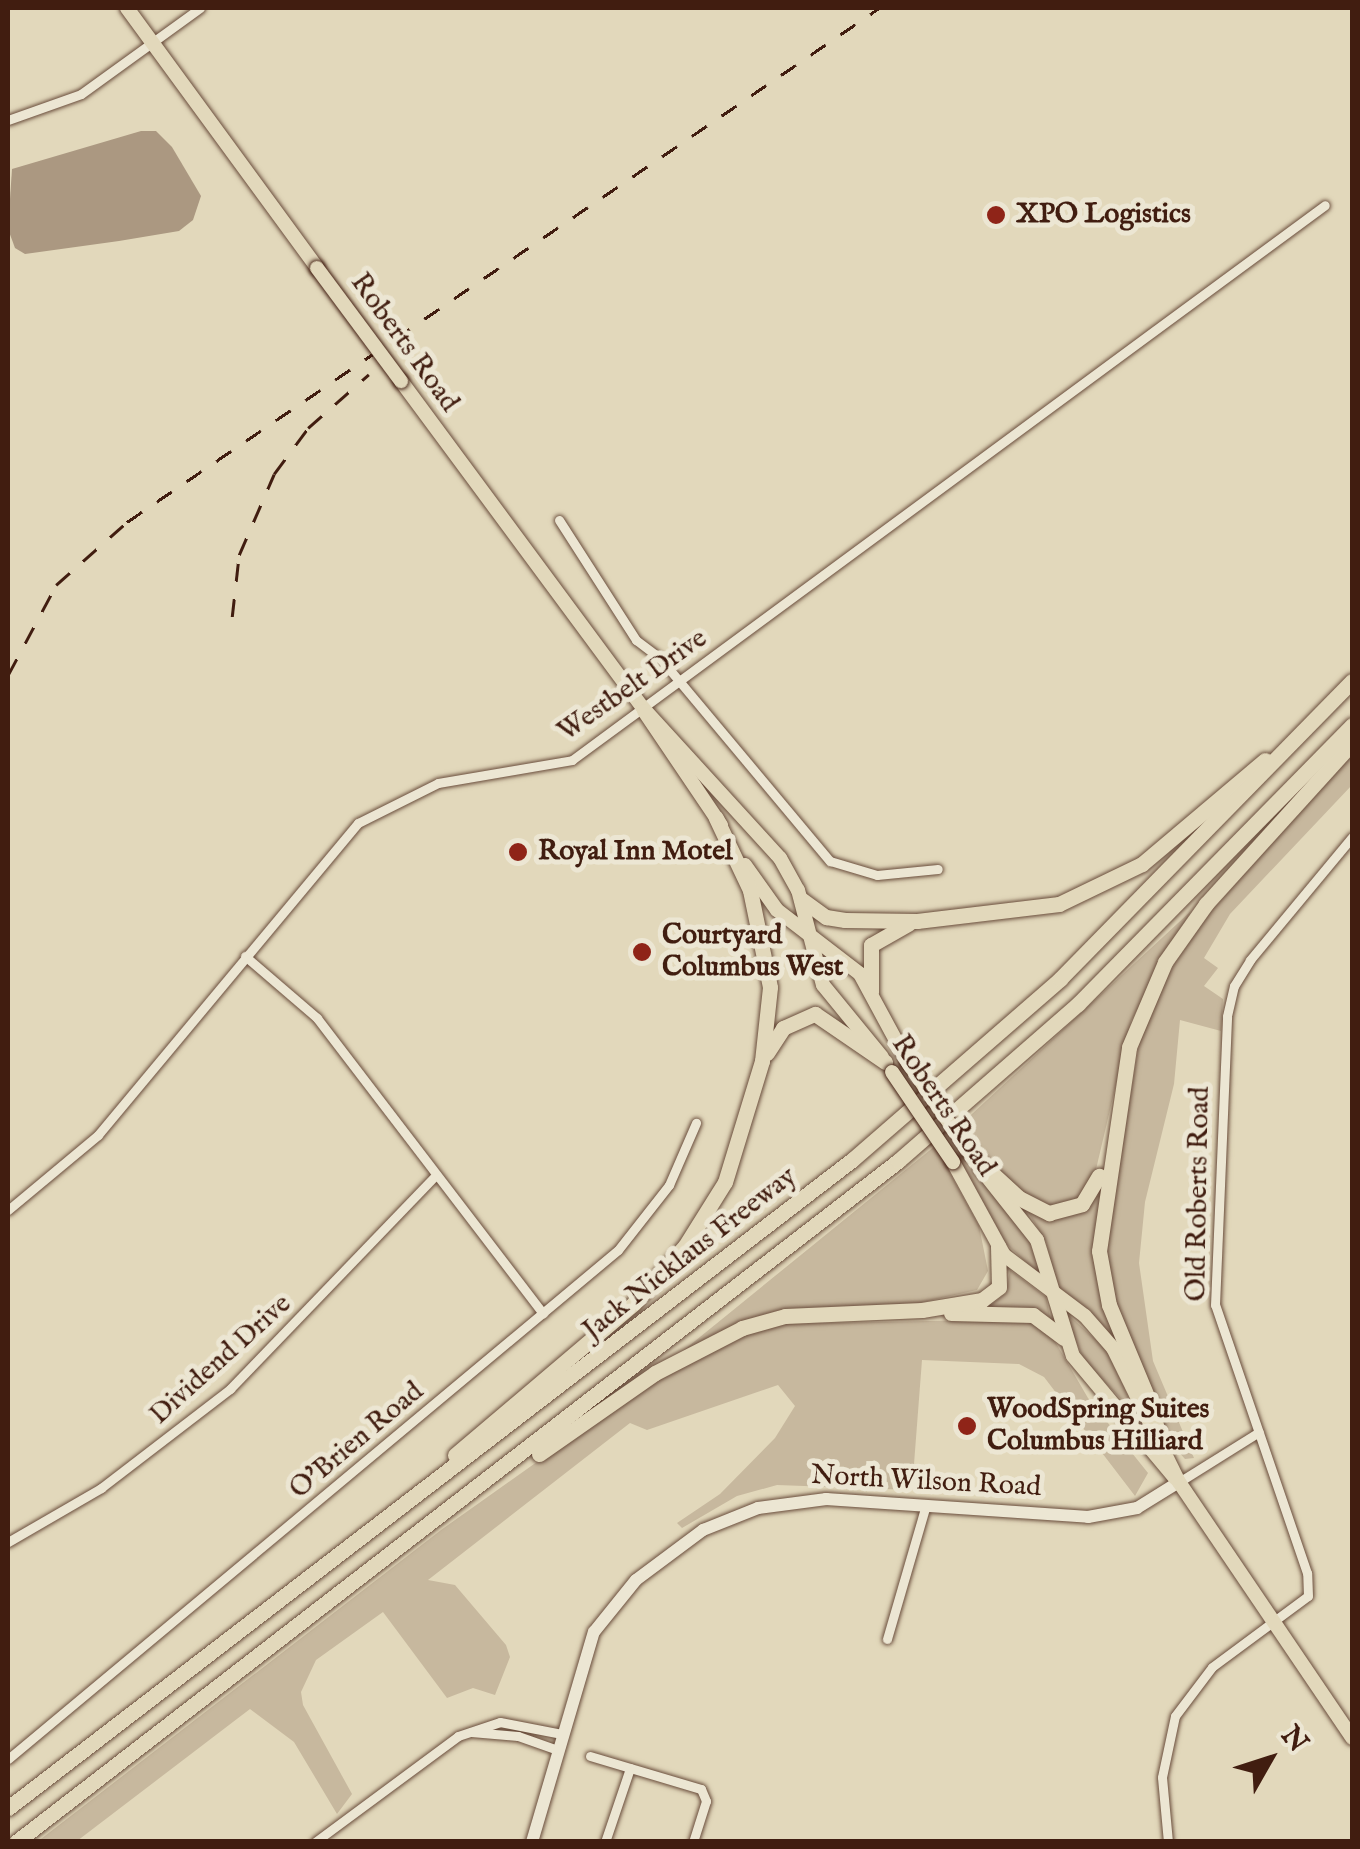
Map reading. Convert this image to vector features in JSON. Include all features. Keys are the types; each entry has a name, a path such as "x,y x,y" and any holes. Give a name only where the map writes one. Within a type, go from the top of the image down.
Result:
{"highway":[{"name":"Jack Nicklaus Freeway","path":"8,1808 924,1100 1086,953 1352,681"},
{"path":"801,898 826,917 917,920 1031,912 1116,880 1194,823 1336,698"},
{"name":"Jack Nicklaus Freeway","path":"16,1842 766,1268 958,1111 1212,874 1352,725"},
{"path":"1158,1442 1102,1279 1100,1218 1130,1047 1165,962 1206,904 1352,743"},
{"path":"338,1556 661,1275 724,1182 762,1061 769,967 750,890 716,818"},
{"path":"871,992 872,945 917,920"},
{"path":"762,1061 783,1028 815,1014 888,1066"},
{"path":"969,1152 1018,1198 1057,1213 1090,1197 1110,1146"},
{"path":"922,1310 992,1295 1000,1281 998,1246"},
{"path":"429,1524 655,1373 742,1328 784,1316 922,1310 1033,1315 1064,1338"}],"main road":[{"name":"Roberts Road","path":"126,8 642,708 780,858 801,898 830,998 888,1066 953,1162 998,1246 1085,1316 1113,1348 1179,1482 1352,1738"},
{"name":"Roberts Road","path":"642,708 655,736 716,818 762,892 846,960 871,992 907,1061 969,1152 1028,1224 1064,1338 1156,1462 1179,1482"},
{"name":"North Wilson Road","path":"532,1842 562,1734 604,1617 687,1539 738,1514 796,1500 1088,1517 1137,1508 1179,1482"}],"street":[{"path":"8,120 81,94 200,8"},
{"name":"Westbelt Drive","path":"8,1210 98,1136 338,841 372,813 438,783 572,760 1325,205"},
{"path":"559,520 627,628 830,861 877,875 938,869"},
{"name":"Old Roberts Road","path":"1168,1842 1162,1777 1175,1716 1212,1666 1303,1602 1309,1581 1215,1306 1227,1016 1250,960 1352,837"},
{"path":"244,956 317,1018 543,1314"},
{"name":"O'Brien Road","path":"8,1758 618,1250 669,1184 696,1124"},
{"name":"Dividend Drive","path":"8,1542 101,1488 230,1389 436,1176"},
{"name":"North Wilson Road","path":"1179,1482 1259,1432"},
{"path":"887,1639 926,1505"},
{"path":"315,1842 468,1732 520,1722 562,1734"},
{"path":"468,1732 518,1736 558,1750"},
{"path":"590,1756 704,1792 693,1842"},
{"path":"605,1842 630,1768"}],"shaded area":[{"path":"141,131 156,131 172,147 201,196 193,220 179,231 119,241 25,254 15,248 8,229 12,169"},
{"path":"1352,752 1352,785 1230,914 1204,958 1218,968 1204,986 1223,999 1221,1031 1180,1020 1174,1084 1145,1202 1139,1263 1153,1361 1194,1458 1185,1459 1166,1438 1115,1308 1105,1253 1141,1031 1186,940"},
{"path":"1191,911 1131,1021 1093,1182 1086,1194 1064,1207 1040,1205 979,1156 959,1126"},
{"path":"935,1146 979,1226 988,1271 977,1290 919,1303 795,1309 679,1354"},
{"path":"962,1153 1027,1235 1041,1276 1003,1241 958,1157"},
{"path":"1100,1194 1094,1246 1115,1338 1058,1288 1046,1242 1028,1212 1071,1216"},
{"path":"1010,1270 1046,1297 1050,1317 987,1308 1006,1293"},
{"path":"1062,1309 1107,1350 1137,1416 1084,1360"},
{"path":"1028,1319 1053,1338 1088,1398 1148,1473 1135,1496 1044,1377 1019,1364 922,1360 912,1490 777,1485 737,1496 682,1528 677,1523 720,1494 775,1438 795,1406 778,1385 647,1430 630,1423 428,1580 455,1585 506,1645 510,1657 495,1695 473,1688 447,1698 383,1612 316,1660 301,1692 303,1705 352,1794 337,1814 294,1742 250,1709 77,1841 37,1842 441,1530 631,1395 723,1341 777,1324"}],"railway":[{"path":"8,675 56,585 127,522 879,8"},
{"path":"232,617 239,555 274,474 308,428 369,374"}],"place":[{"name":"XPO Logistics","path":"996,215"},
{"name":"Royal Inn Motel","path":"518,852"},
{"name":"Courtyard Columbus West","path":"642,952"},
{"name":"WoodSpring Suites Columbus Hilliard","path":"967,1426"}]}
